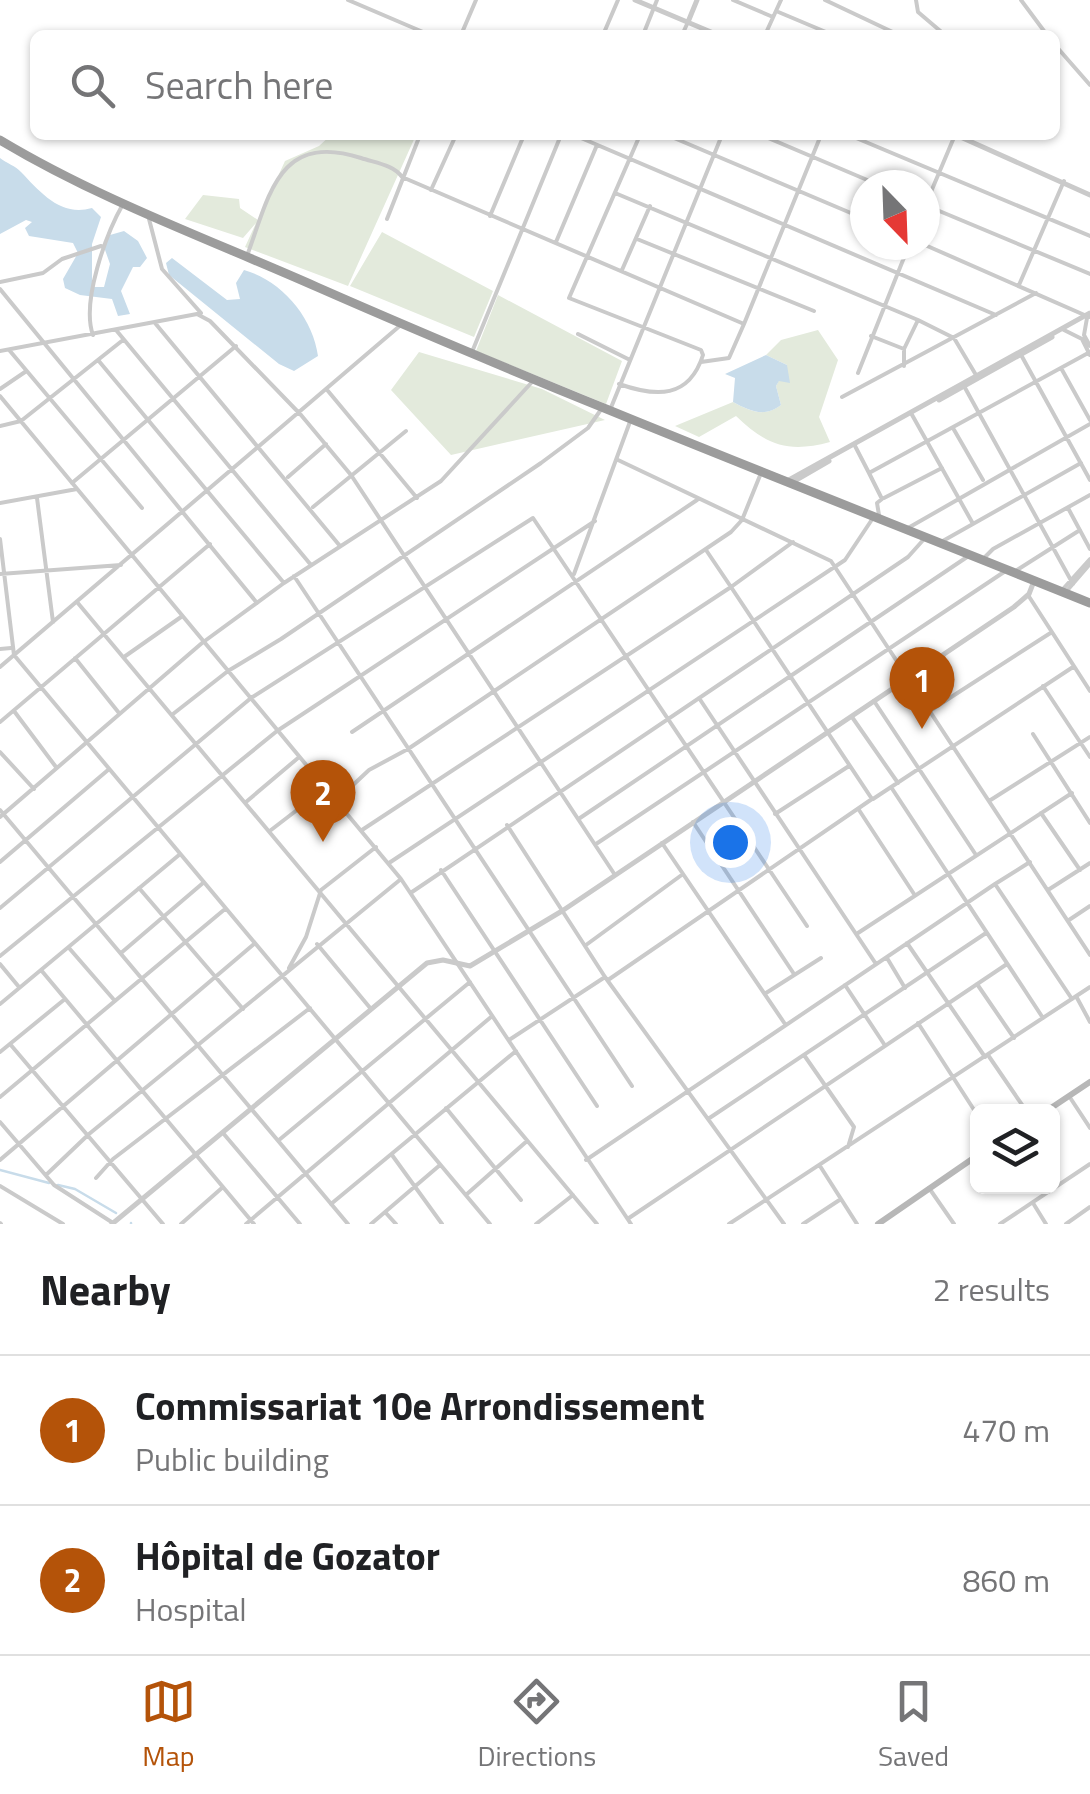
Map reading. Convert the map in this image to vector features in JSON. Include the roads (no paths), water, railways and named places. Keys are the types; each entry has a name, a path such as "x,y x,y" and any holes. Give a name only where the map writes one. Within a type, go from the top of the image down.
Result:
{"highway":[{"path":"0,140 123,204 402,324 786,484 1090,603"}],"main road":[{"path":"1057,1104 1090,1082"},
{"path":"878,1224 970,1161"}],"street":[{"path":"348,0 418,30"},
{"path":"464,30 476,0"},
{"path":"605,30 618,0"},
{"path":"635,0 706,30"},
{"path":"645,30 657,0"},
{"path":"684,30 697,0"},
{"path":"734,0 819,30"},
{"path":"767,30 781,0"},
{"path":"825,0 888,30"},
{"path":"916,0 916,9 939,30"},
{"path":"1021,0 1043,30"},
{"path":"1060,51 1090,85"},
{"path":"387,219 418,140"},
{"path":"431,190 454,140"},
{"path":"490,216 522,140"},
{"path":"472,352 559,140"},
{"path":"586,140 996,315"},
{"path":"619,384 651,395 668,394 684,385 700,362 702,350 569,298 638,140"},
{"path":"679,140 850,213"},
{"path":"172,715 228,671 575,439 606,408 720,140"},
{"path":"773,140 850,172"},
{"path":"700,362 729,358 819,140"},
{"path":"861,140 934,170"},
{"path":"940,170 954,140"},
{"path":"967,140 1090,195"},
{"path":"556,243 597,145"},
{"path":"248,256 269,194 301,154 312,150 348,154 396,169 402,177 431,190 744,324"},
{"path":"940,172 1090,236"},
{"path":"1019,285 1064,182"},
{"path":"615,193 954,338 976,376"},
{"path":"92,335 88,320 101,246 123,204"},
{"path":"621,272 650,206"},
{"path":"940,211 1090,274"},
{"path":"148,215 162,270 200,314 301,415 351,476 616,874"},
{"path":"637,239 814,312"},
{"path":"0,282 43,273 62,259 101,246"},
{"path":"940,251 1088,316"},
{"path":"858,373 903,260"},
{"path":"0,289 186,511 257,603"},
{"path":"842,397 904,367 1036,292"},
{"path":"0,351 200,314"},
{"path":"964,385 1088,316"},
{"path":"1088,316 1084,334 1090,352"},
{"path":"786,484 1088,316"},
{"path":"904,367 904,349 918,320"},
{"path":"154,323 340,546"},
{"path":"0,667 328,392 402,324"},
{"path":"116,330 312,565"},
{"path":"1064,330 1082,339 1090,352"},
{"path":"578,334 628,359"},
{"path":"870,335 904,349"},
{"path":"0,426 21,421 123,340"},
{"path":"72,482 236,346"},
{"path":"9,350 142,508"},
{"path":"869,474 1090,352"},
{"path":"1021,353 1090,480"},
{"path":"98,360 284,583"},
{"path":"905,530 1090,422 1060,368"},
{"path":"26,371 0,392 202,643 390,863 630,1222 730,1147 1006,964"},
{"path":"348,1224 1,814 202,643 294,576 441,481 536,378"},
{"path":"964,385 1071,582"},
{"path":"328,392 417,498"},
{"path":"911,413 972,522"},
{"path":"573,576 631,419"},
{"path":"953,428 984,482"},
{"path":"312,508 406,431"},
{"path":"287,478 326,444"},
{"path":"855,445 882,500"},
{"path":"618,460 793,542 835,566 1090,955"},
{"path":"938,543 1081,463"},
{"path":"390,863 835,566 856,550 875,519 877,503 942,468"},
{"path":"335,802 368,770 408,748 706,550 742,520 761,473"},
{"path":"0,503 77,489"},
{"path":"982,560 993,549 1090,495"},
{"path":"37,498 53,622"},
{"path":"352,732 697,500"},
{"path":"1068,508 1090,549"},
{"path":"0,908 251,698 529,518 536,520 807,926"},
{"path":"0,956 276,731 595,522"},
{"path":"596,844 887,650 1080,530"},
{"path":"0,538 14,655 490,1224"},
{"path":"410,892 908,558 925,538"},
{"path":"362,830 793,542"},
{"path":"0,722 40,684 211,543"},
{"path":"706,550 872,799"},
{"path":"580,818 970,555"},
{"path":"1063,592 1090,561"},
{"path":"2,574 121,565"},
{"path":"294,576 632,1086"},
{"path":"0,1122 67,1195 112,1223 436,960 463,968 562,911 907,680 1028,595 1034,580"},
{"path":"1028,595 1090,690"},
{"path":"77,602 598,1224"},
{"path":"0,607 8,606"},
{"path":"124,658 181,616"},
{"path":"928,712 1052,632"},
{"path":"0,649 11,648"},
{"path":"74,656 120,712"},
{"path":"509,1040 1073,666"},
{"path":"1043,686 1090,757"},
{"path":"699,698 876,964"},
{"path":"874,700 976,855"},
{"path":"14,710 56,767"},
{"path":"851,715 898,783"},
{"path":"1032,734 1090,823"},
{"path":"988,802 1090,737"},
{"path":"0,752 34,789"},
{"path":"246,802 298,758"},
{"path":"776,814 849,766"},
{"path":"0,862 108,770"},
{"path":"891,787 1043,1018"},
{"path":"271,830 324,789"},
{"path":"856,934 1072,793"},
{"path":"858,809 914,894"},
{"path":"1041,812 1080,870"},
{"path":"694,822 794,974"},
{"path":"507,825 607,978 784,1224"},
{"path":"662,844 785,1024"},
{"path":"283,976 306,937 321,890 376,847"},
{"path":"0,1004 179,854"},
{"path":"586,1160 1030,862"},
{"path":"1048,890 1090,864"},
{"path":"441,870 597,1106"},
{"path":"586,945 683,874"},
{"path":"46,1175 89,1134 401,878"},
{"path":"121,953 203,883"},
{"path":"995,884 1090,1022"},
{"path":"139,888 243,1009"},
{"path":"1068,921 1090,906"},
{"path":"0,1097 225,909"},
{"path":"708,1118 986,933"},
{"path":"907,943 1021,1104"},
{"path":"0,1160 254,944"},
{"path":"317,944 371,1009"},
{"path":"68,947 114,1001"},
{"path":"886,957 906,988"},
{"path":"766,993 820,958"},
{"path":"0,964 20,987"},
{"path":"41,970 250,1223 491,1017"},
{"path":"279,1140 470,982"},
{"path":"976,983 1014,1038"},
{"path":"844,985 884,1044"},
{"path":"729,1224 1090,987"},
{"path":"0,1052 65,1000"},
{"path":"96,1178 110,1160 310,1008"},
{"path":"918,1022 971,1104"},
{"path":"10,1044 163,1224"},
{"path":"332,1204 516,1051"},
{"path":"804,1055 854,1127 848,1148"},
{"path":"1069,1096 1090,1128"},
{"path":"446,1108 520,1200"},
{"path":"222,1133 300,1224"},
{"path":"465,1195 527,1141"},
{"path":"391,1154 442,1224"},
{"path":"371,1224 440,1164"},
{"path":"1000,1224 1090,1165"},
{"path":"820,1166 857,1224"},
{"path":"0,1187 64,1224"},
{"path":"181,1224 224,1187"},
{"path":"929,1188 954,1224"},
{"path":"536,1224 573,1195"},
{"path":"803,1224 841,1199"},
{"path":"1032,1203 1046,1224"},
{"path":"1066,1224 1090,1207"},
{"path":"386,1212 396,1224"}],"water":[{"path":"0,158 52,201 71,209 92,208 101,217 92,244 92,287 104,287 110,264 104,247 110,235 124,231 138,241 147,258 140,267 133,267 121,291 130,314 118,316 112,299 80,295 65,288 63,279 78,253 73,243 29,236 25,228 32,222 26,220 0,234"},
{"path":"172,258 227,300 240,299 236,283 244,270 270,282 302,314 318,356 294,371 279,364 169,275 166,263"},
{"path":"766,355 787,365 790,383 779,381 776,386 781,405 757,412 733,402 735,378 725,374"}],"waterway":[{"path":"0,1170 49,1183"},
{"path":"58,1185 75,1189 116,1213"}],"place":[{"name":"Commissariat 10e Arrondissement","path":"922,729"},
{"name":"Hôpital de Gozator","path":"323,842"}]}
